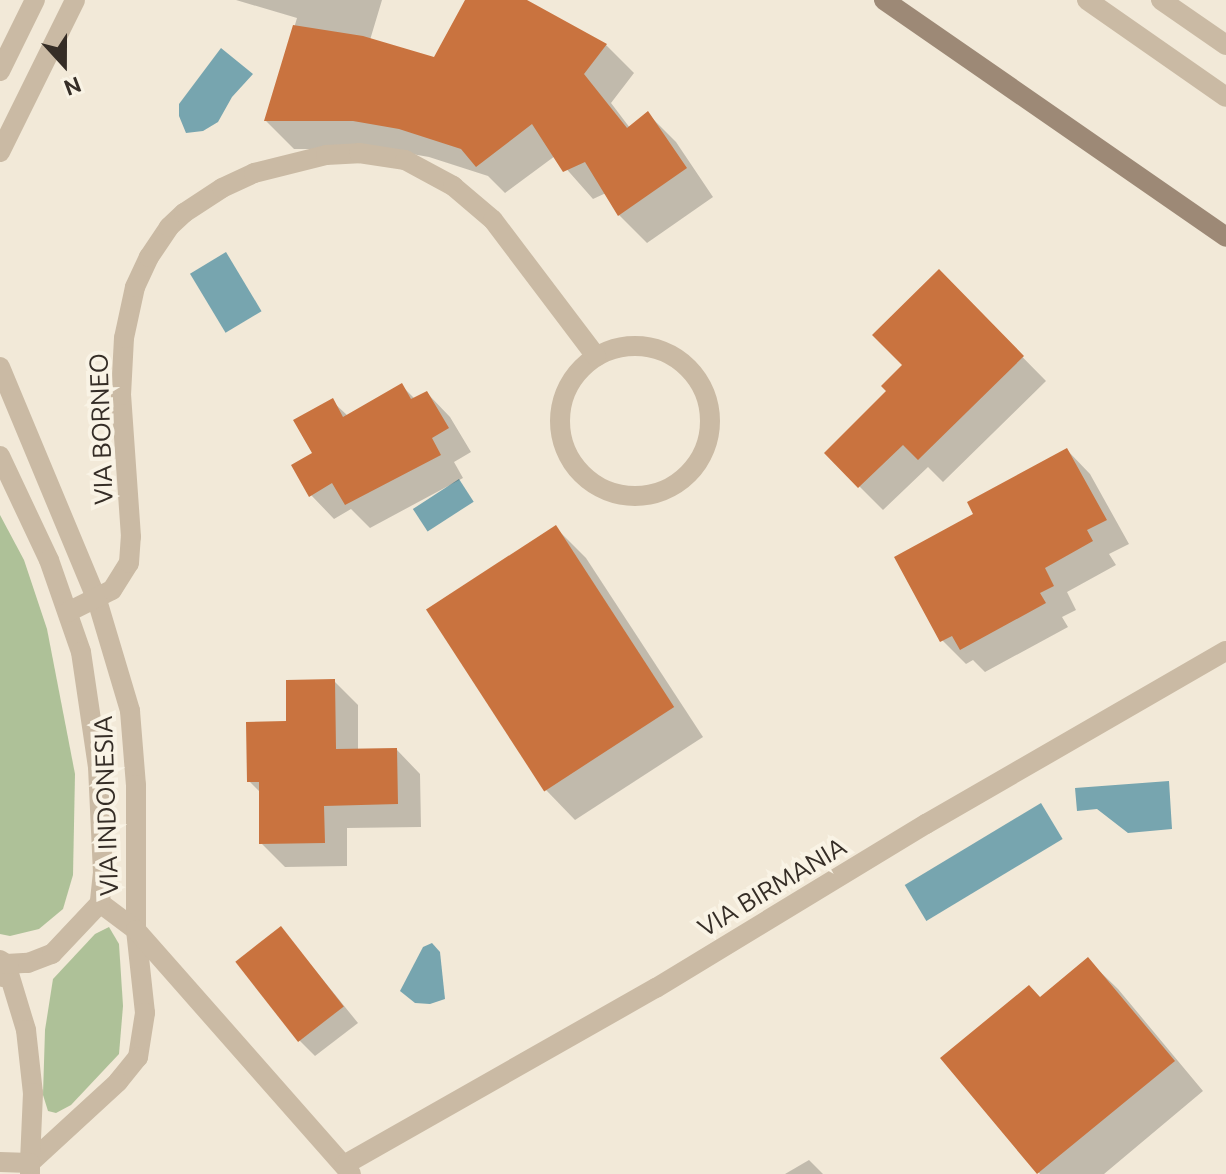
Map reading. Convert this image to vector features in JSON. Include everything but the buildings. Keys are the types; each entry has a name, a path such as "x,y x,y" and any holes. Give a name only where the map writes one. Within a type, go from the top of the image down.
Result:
{"main road":[{"path":"884,0 1226,237"}],"street":[{"path":"0,71 35,0"},
{"path":"0,152 75,0"},
{"path":"1087,0 1226,97"},
{"path":"1161,0 1226,45"},
{"name":"VIA BORNEO","path":"68,612 97,600 121,581 131,549 121,395 124,338 135,287 149,257 169,227 222,188 288,163 326,155 359,153 405,160 453,186 493,220 596,356"},
{"path":"620,346 645,346 669,353 689,368 703,388 710,413 709,438 699,461 683,480 661,492 636,497 612,494 590,483 572,465 561,442 559,417 571,382 596,356 620,346"},
{"name":"VIA INDONESIA","path":"0,367 97,600 130,711 136,785 136,930"},
{"name":"VIA INDONESIA","path":"0,456 38,534 81,652 92,716 102,822 100,903 136,930 348,1170"},
{"name":"VIA BIRMANIA","path":"348,1170 1019,769 1226,651"},
{"path":"3,962 28,963 52,954 100,903"},
{"path":"30,1169 118,1082 138,1057 145,1013 136,930"},
{"path":"3,962 29,1052 33,1093 30,1169"},
{"path":"0,989 3,962"},
{"path":"0,1162 30,1169"}],"green space":[{"path":"0,515 24,560 47,629 75,774 73,875 63,909 39,929 10,936 0,934"},
{"path":"109,927 119,944 123,1006 119,1054 71,1105 56,1113 48,1111 43,1095 45,1030 53,979 95,934"}],"water":[{"path":"221,48 253,74 232,97 218,122 203,131 186,133 179,116 179,104"},
{"path":"226,252 262,311 226,333 190,274"},
{"path":"459,479 474,502 428,532 413,509"},
{"path":"1169,781 1172,829 1128,833 1097,809 1077,811 1075,788"},
{"path":"1041,803 1063,839 926,921 905,885"},
{"path":"432,943 440,952 445,999 430,1004 415,1003 400,991 423,947"}]}
